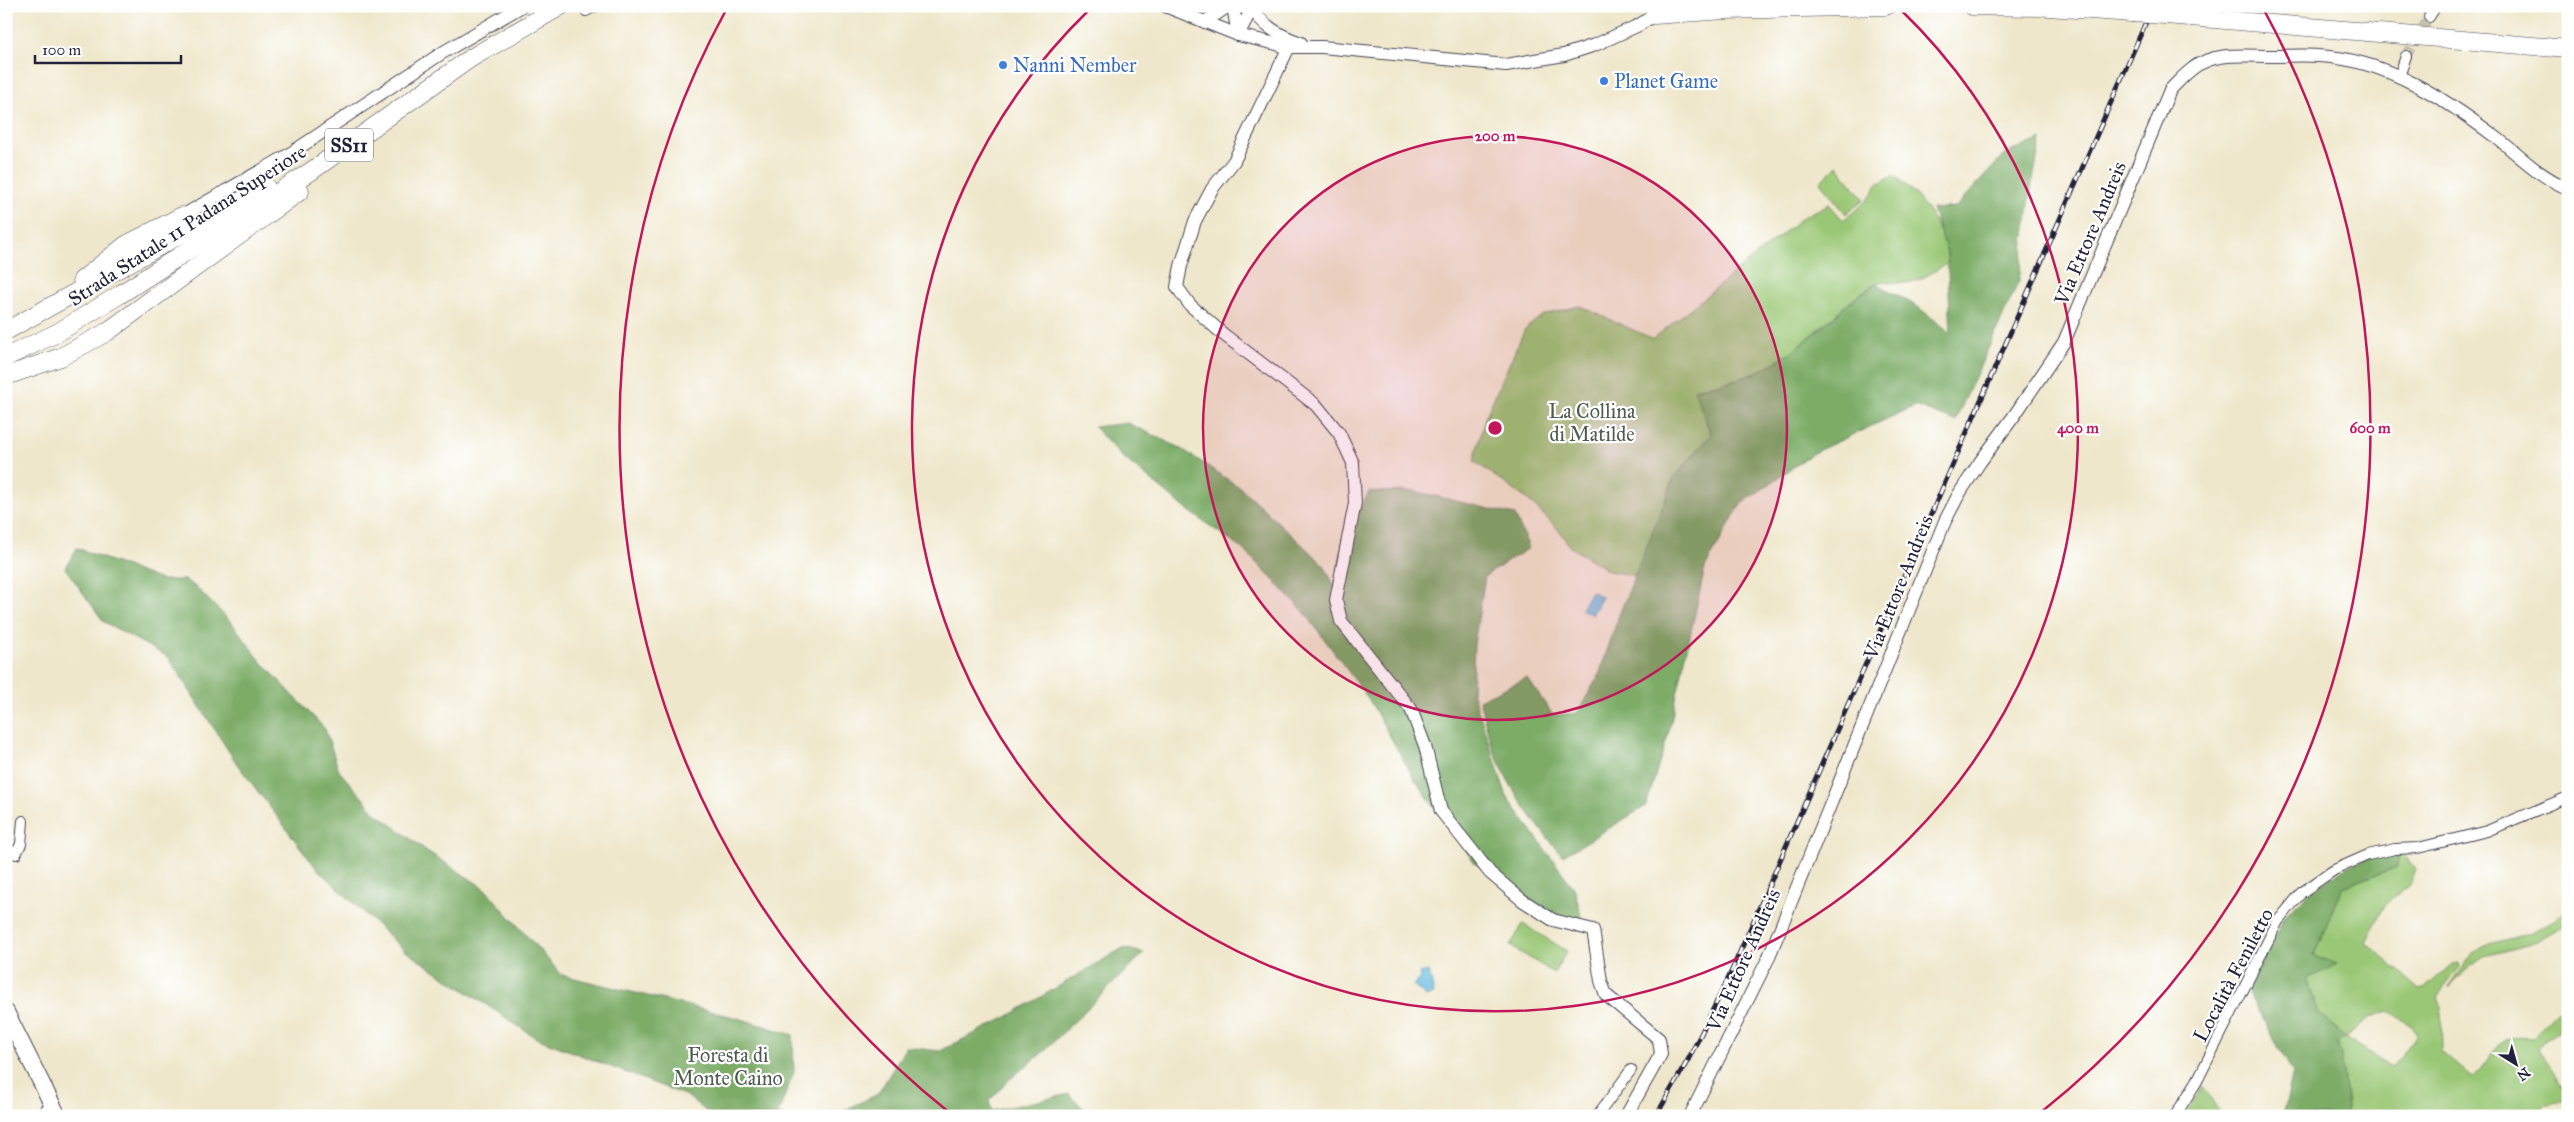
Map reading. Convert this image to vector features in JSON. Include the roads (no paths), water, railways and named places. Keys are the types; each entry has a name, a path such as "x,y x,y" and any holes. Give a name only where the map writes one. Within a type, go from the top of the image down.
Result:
{"highway":[{"name":"Strada Statale 11 Padana Superiore","path":"6,357 57,333 119,295 310,172 472,58 562,6"},
{"path":"1661,11 1886,6"},
{"path":"1972,6 2038,6 2166,15 2568,48"},
{"path":"12,328 296,170 430,78 472,58"},
{"path":"6,376 61,357 122,322 413,109 472,58"},
{"path":"12,328 73,287 126,245 182,216"}],"main road":[{"path":"6,1012 49,1114"},
{"path":"6,1030 49,1114"}],"street":[{"path":"182,216 285,157 442,54 522,6"},
{"path":"586,11 596,6"},
{"path":"1165,6 1238,35 1289,46 1506,65 1564,55 1595,45 1661,11"},
{"path":"1205,22 1228,6"},
{"path":"1232,6 1238,35"},
{"path":"1238,35 1245,24 1250,6"},
{"path":"1250,6 1256,15 1271,29 1313,47"},
{"path":"2429,17 2436,6"},
{"path":"1289,46 1234,161 1212,189 1196,221 1181,266 1177,287 1190,305 1223,334 1268,366 1316,405 1339,433 1353,464 1355,503 1336,600 1341,621 1411,710 1424,746 1441,811 1490,873 1522,900 1553,920 1594,930 1600,981 1606,995 1659,1039 1661,1054 1626,1116"},
{"name":"Via Ettore Andreis","path":"1690,1116 1768,959 1945,521 1959,494 1980,462 2039,381 2064,342 2170,90 2193,67 2210,60 2228,56 2319,56 2380,68 2399,77"},
{"path":"2406,56 2399,77 2468,116 2568,195"},
{"path":"2551,182 2568,188"},
{"name":"Località Feniletto","path":"2175,1116 2197,1081 2278,921 2300,893 2334,870 2368,855 2395,849 2418,848 2487,831 2568,797"},
{"path":"6,847 16,854 21,844 23,821"},
{"path":"1597,1116 1631,1070"}],"water":[{"path":"1591,591 1602,597 1592,615 1581,609"},
{"path":"1429,971 1434,994 1426,997 1413,985 1420,979 1419,973"}],"tunnel":[{"path":"2406,56 2429,17"}],"railway":[{"path":"1656,1116 1688,1060 1729,977 2153,6"}],"place":[{"name":"Nanni Nember","path":"1003,65"},
{"name":"Planet Game","path":"1604,81"}],"park label":[{"name":"La Collina di Matilde","path":"1592,422"},
{"name":"Foresta di Monte Caino","path":"728,1066"}]}
